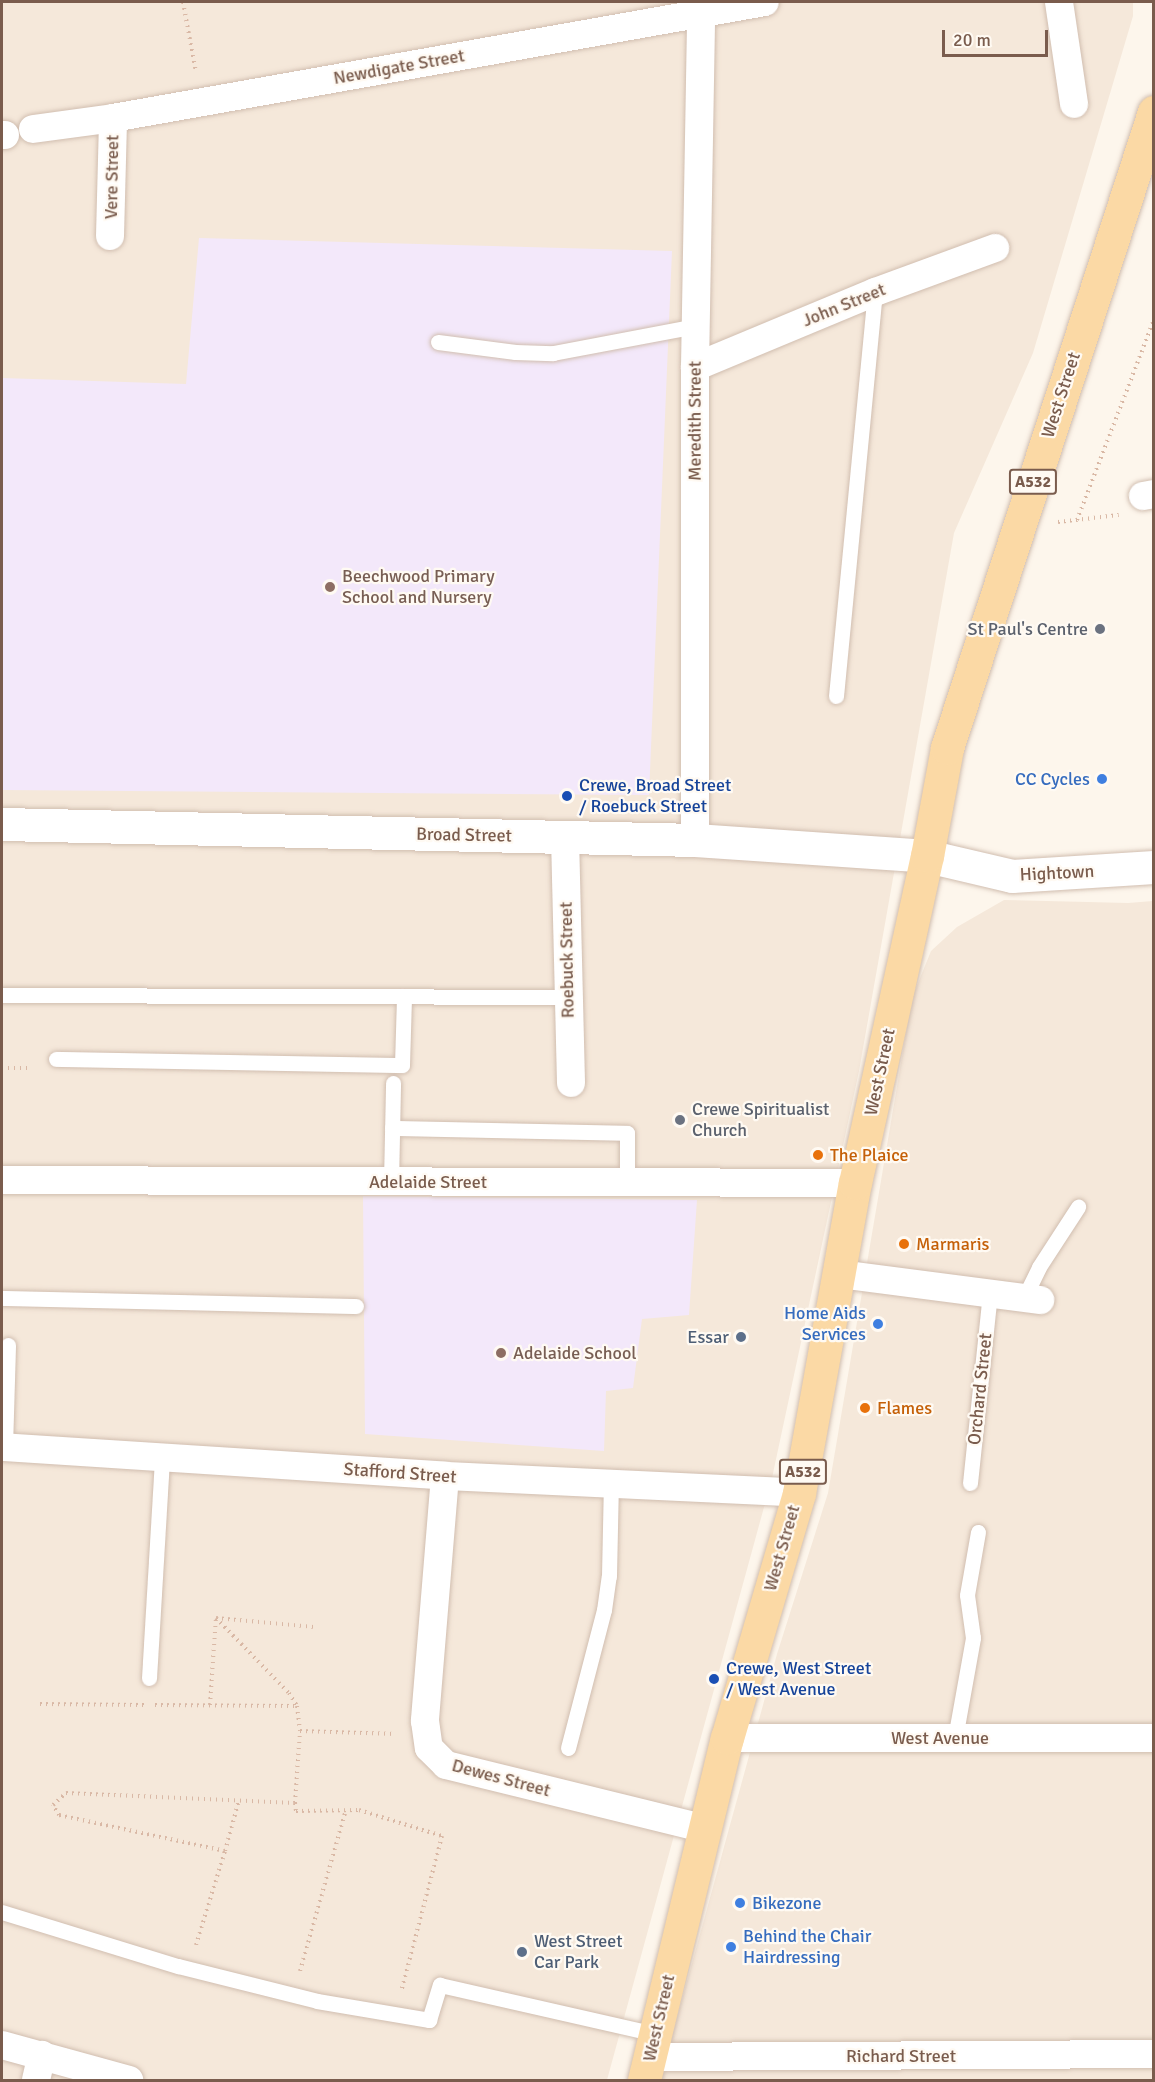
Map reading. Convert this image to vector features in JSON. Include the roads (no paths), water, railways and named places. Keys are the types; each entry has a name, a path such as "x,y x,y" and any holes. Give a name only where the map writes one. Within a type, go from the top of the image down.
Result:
{"main road":[{"name":"West Street","path":"649,2057 703,1828 799,1493 855,1183 927,856 947,748 1154,112"}],"street":[{"name":"Newdigate Street","path":"33,129 202,102 700,7 765,2"},
{"path":"1059,2 1074,104"},
{"name":"Meredith Street","path":"694,840 695,367 700,7"},
{"name":"Vere Street","path":"110,236 113,118"},
{"name":"John Street","path":"695,367 874,291 994,248"},
{"name":"Broad Street","path":"2,824 694,840 927,856"},
{"name":"Roebuck Street","path":"565,837 571,1083"},
{"name":"Hightown","path":"927,856 1012,876 1154,867"},
{"name":"Adelaide Street","path":"2,1180 855,1183"},
{"path":"838,1274 1032,1299"},
{"name":"Stafford Street","path":"3,1447 445,1476 799,1493"},
{"name":"Dewes Street","path":"445,1476 426,1729 429,1748 446,1765 703,1828"},
{"name":"West Avenue","path":"727,1738 1154,1738"},
{"path":"2,2045 39,2068 129,2080"},
{"name":"Richard Street","path":"649,2057 1154,2054"}],"lane":[{"path":"836,696 874,291"},
{"path":"438,342 515,352 553,353 696,326"},
{"path":"2,996 568,997"},
{"path":"56,1059 402,1065 404,996"},
{"path":"391,1182 393,1083"},
{"path":"392,1128 627,1133 627,1182"},
{"path":"1032,1299 1039,1267 1078,1207"},
{"name":"Orchard Street","path":"970,1483 990,1294"},
{"path":"2,1298 356,1306"},
{"path":"3,1447 8,1345"},
{"path":"149,1677 162,1457"},
{"path":"568,1748 604,1610 609,1576 611,1484"},
{"path":"955,1738 973,1638 967,1595 978,1532"},
{"path":"2,1912 189,1969 292,1995 429,2020 440,1985 649,2057"}],"place":[{"name":"Beechwood Primary School and Nursery","path":"330,587"},
{"name":"St Paul's Centre","path":"1100,629"},
{"name":"CC Cycles","path":"1102,779"},
{"name":"Crewe, Broad Street / Roebuck Street","path":"567,796"},
{"name":"Crewe Spiritualist Church","path":"680,1120"},
{"name":"The Plaice","path":"818,1155"},
{"name":"Marmaris","path":"904,1244"},
{"name":"Home Aids Services","path":"878,1324"},
{"name":"Essar","path":"741,1337"},
{"name":"Adelaide School","path":"501,1353"},
{"name":"Flames","path":"865,1408"},
{"name":"Crewe, West Street / West Avenue","path":"714,1679"},
{"name":"Bikezone","path":"740,1903"},
{"name":"Behind the Chair Hairdressing","path":"731,1947"},
{"name":"West Street Car Park","path":"522,1952"}]}
